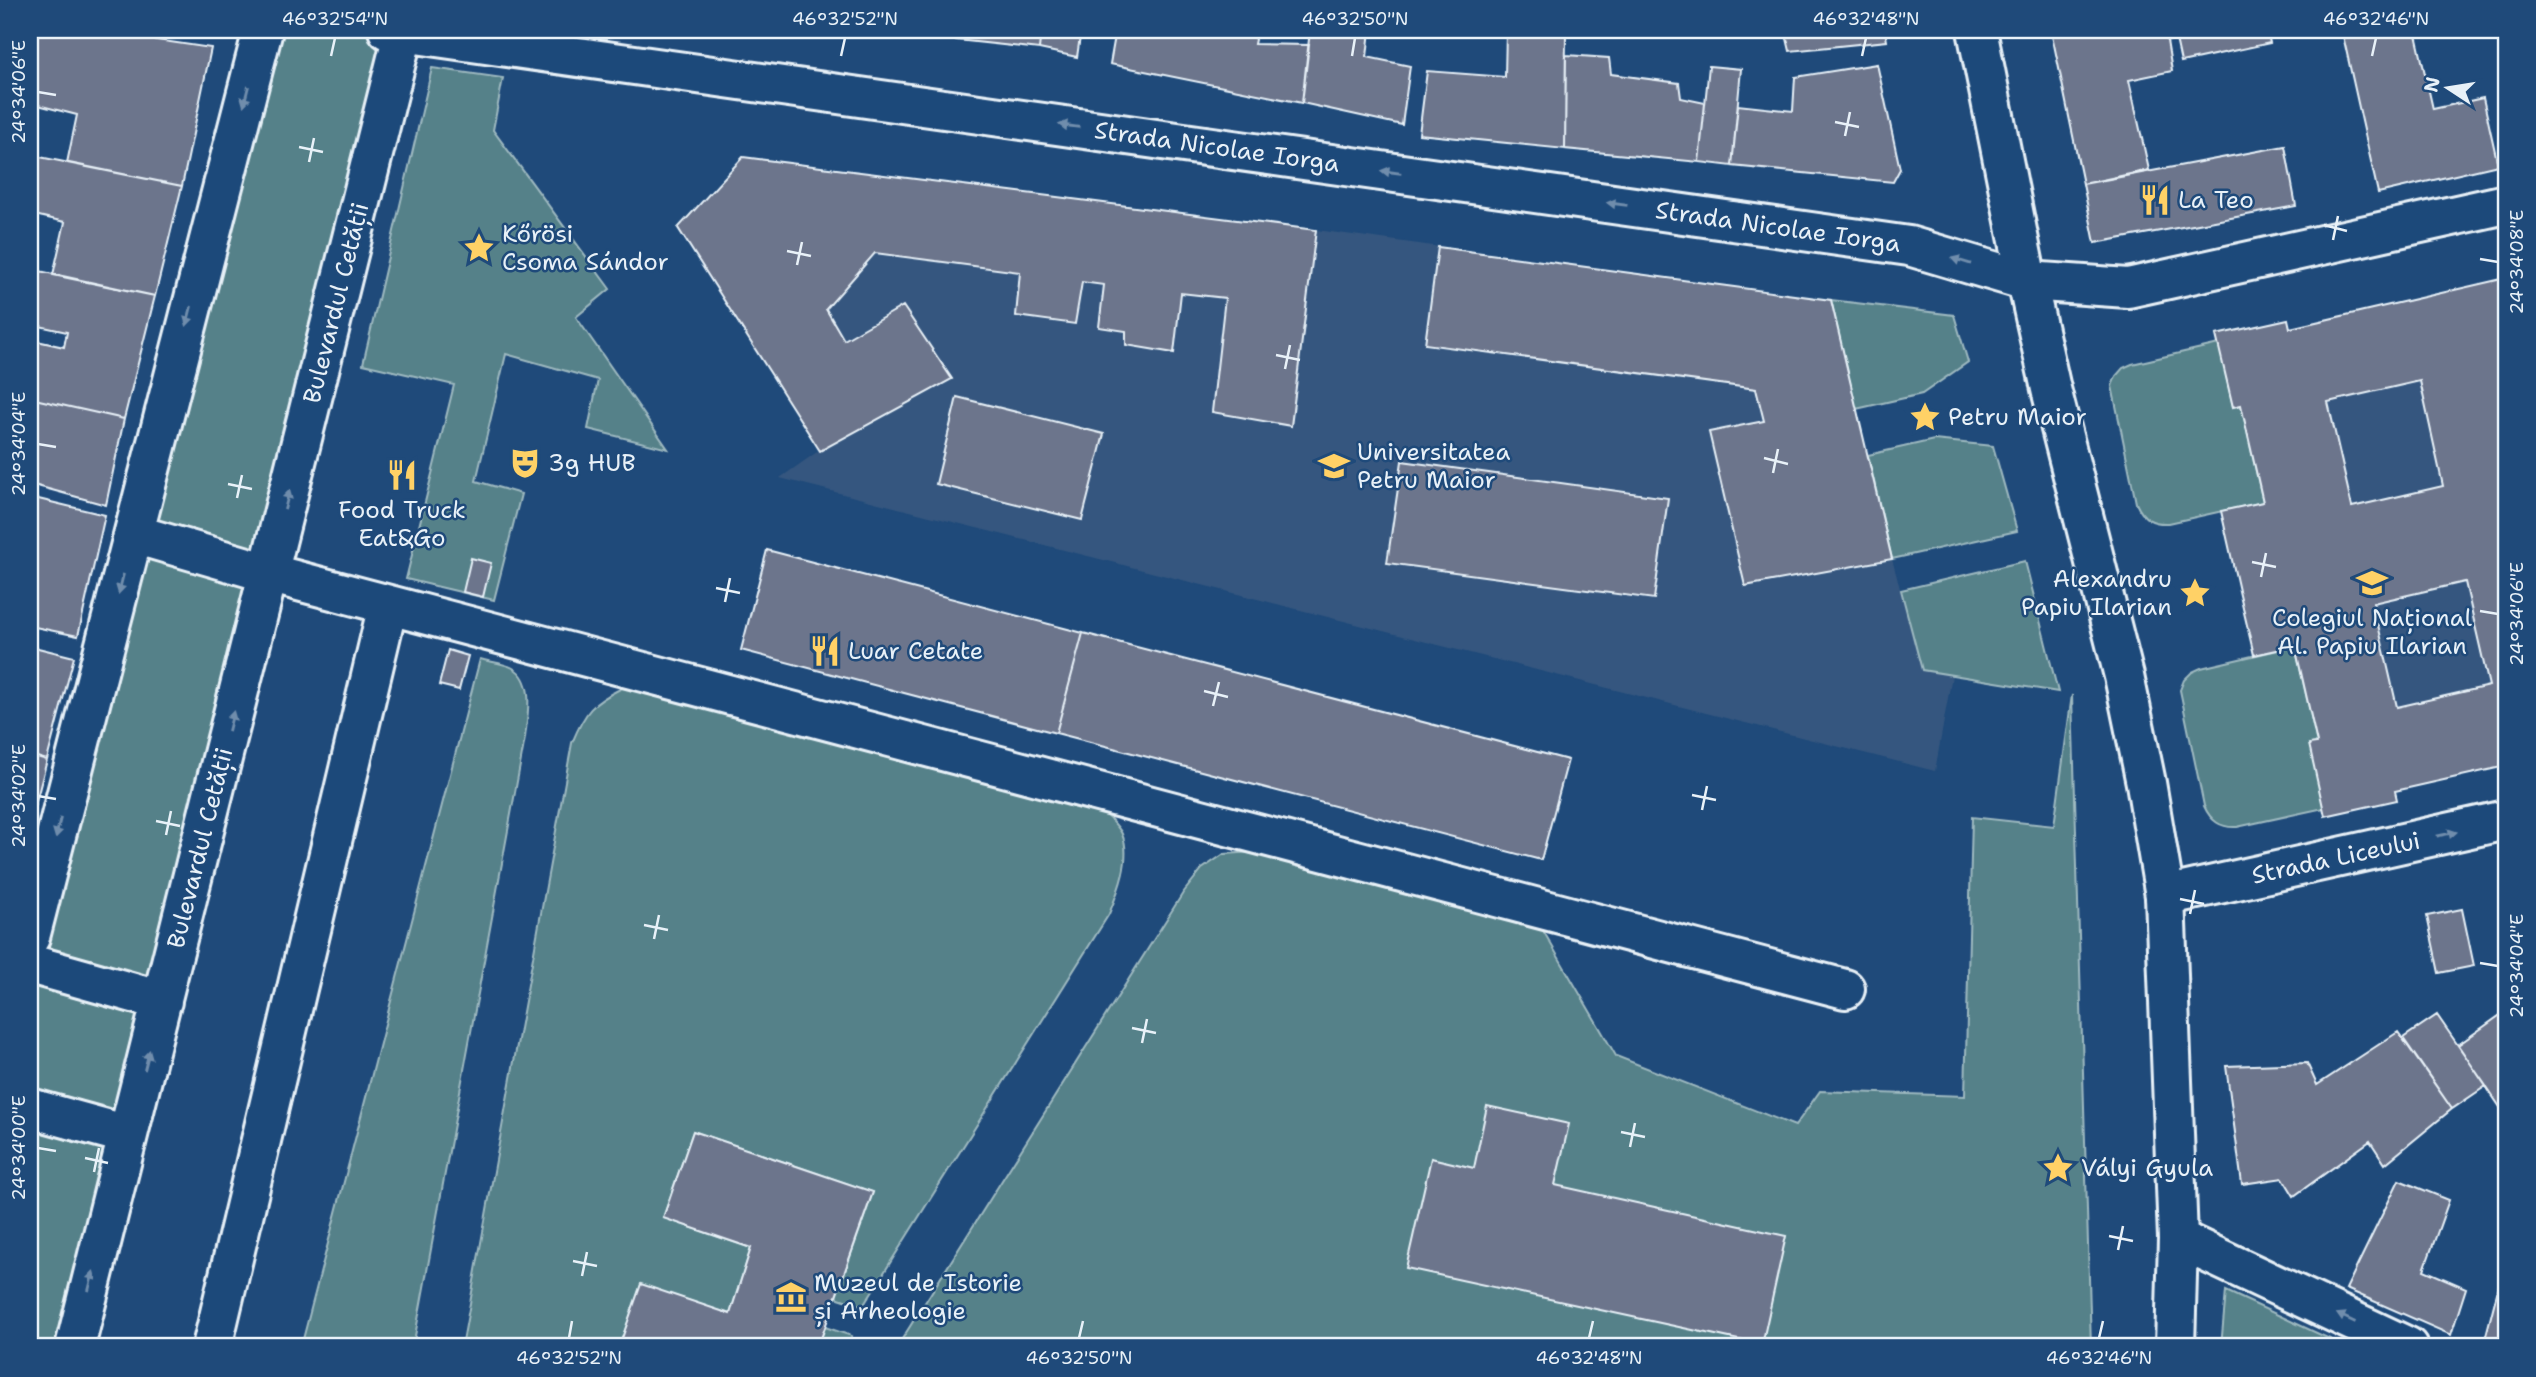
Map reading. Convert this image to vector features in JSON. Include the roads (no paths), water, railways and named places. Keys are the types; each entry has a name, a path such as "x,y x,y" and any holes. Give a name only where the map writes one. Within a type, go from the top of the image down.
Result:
{"street":[{"path":"30,937 263,30"},
{"path":"1977,30 2054,401 2124,676 2165,896 2178,1239 2175,1347"},
{"name":"Strada Nicolae Iorga","path":"399,31 1909,246 2027,281 2128,288 2506,204"},
{"name":"Bulevardul Cetății","path":"75,1347 268,573 399,31"},
{"path":"134,534 388,605 1845,989"},
{"path":"212,1347 388,605"},
{"name":"Strada Liceului","path":"2165,896 2506,820"},
{"path":"30,964 162,1001"},
{"path":"30,1108 128,1135"},
{"path":"2178,1239 2407,1347"}],"place":[{"name":"La Teo","path":"2155,200"},
{"name":"Kőrösi Csoma Sándor","path":"479,248"},
{"name":"Petru Maior","path":"1925,417"},
{"name":"3g HUB","path":"525,463"},
{"name":"Universitatea Petru Maior","path":"1334,466"},
{"name":"Food Truck Eat&Go","path":"402,475"},
{"name":"Colegiul Național Al. Papiu Ilarian","path":"2372,583"},
{"name":"Alexandru Papiu Ilarian","path":"2195,593"},
{"name":"Luar Cetate","path":"825,651"},
{"name":"Vályi Gyula","path":"2058,1168"},
{"name":"Muzeul de Istorie și Arheologie","path":"791,1297"}]}
